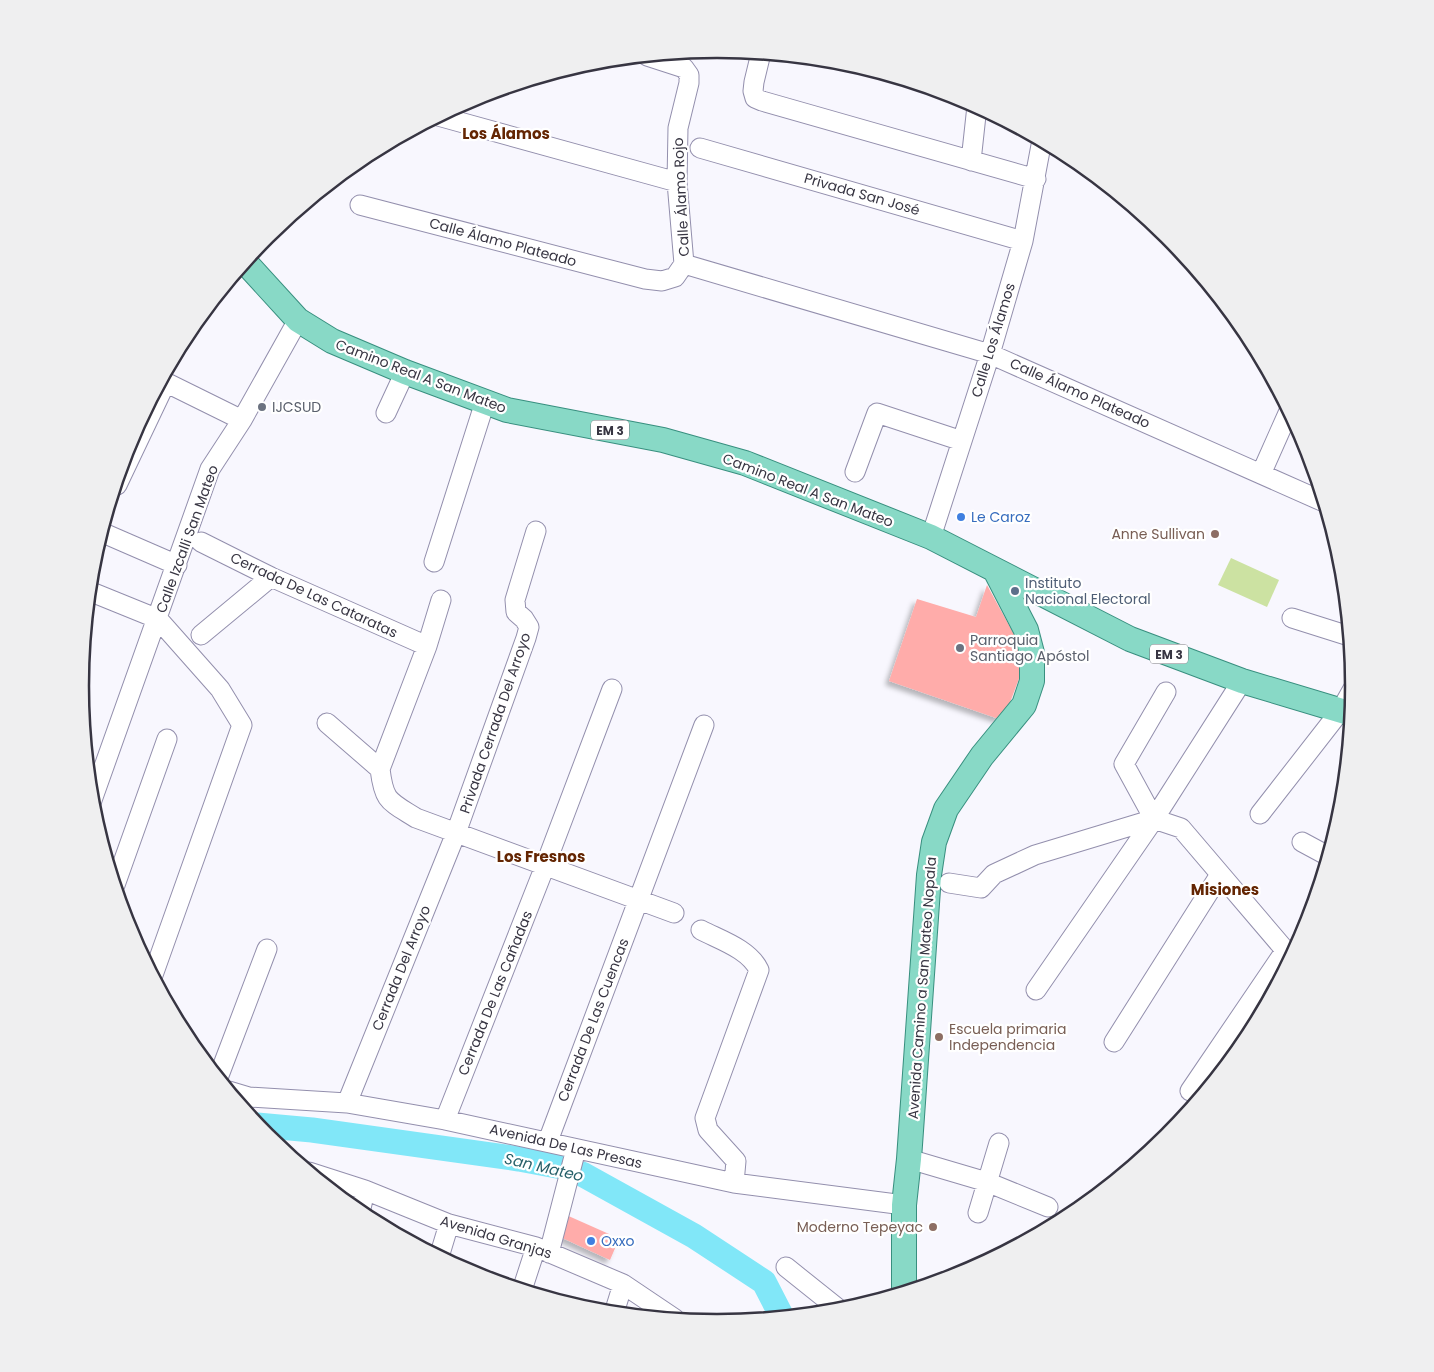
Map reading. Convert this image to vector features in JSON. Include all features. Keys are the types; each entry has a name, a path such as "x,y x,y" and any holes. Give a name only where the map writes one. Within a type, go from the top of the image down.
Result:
{"main road":[{"name":"Camino Real A San Mateo","path":"249,267 298,320 332,342 405,372 508,410 663,440 745,463 931,537 1130,640 1242,681 1345,712"},
{"name":"Avenida Camino a San Mateo Nopala","path":"905,1285 904,1205 909,1159 929,875 934,842 946,809 982,756 1024,705 1032,681 1032,653 1026,630 996,572"}],"street":[{"path":"760,59 753,91 755,98 1036,179"},
{"name":"Calle Álamo Rojo","path":"645,279 662,281 675,277 684,264 677,182 678,128 689,83 689,75 684,68 663,60"},
{"path":"970,161 976,113"},
{"path":"447,118 677,182"},
{"name":"Privada San José","path":"700,148 1023,241"},
{"name":"Calle Los Álamos","path":"931,537 990,354 1023,241 1036,179 1044,150"},
{"name":"Calle Álamo Plateado","path":"360,205 645,279"},
{"name":"Calle Álamo Plateado","path":"684,264 990,354 1317,499"},
{"name":"Calle Izcalli San Mateo","path":"155,967 242,725 220,689 158,619 210,469 242,420 298,320"},
{"path":"386,414 405,372"},
{"path":"167,383 242,420"},
{"path":"434,562 485,402"},
{"path":"855,472 877,413 962,441"},
{"path":"1261,474 1286,418"},
{"name":"Privada Cerrada Del Arroyo","path":"456,833 529,627 516,612 514,600 536,531"},
{"path":"107,535 177,564"},
{"name":"Cerrada De Las Cataratas","path":"201,542 271,576 427,646"},
{"path":"201,635 271,576"},
{"path":"96,594 158,619 97,786"},
{"path":"441,600 427,646 380,769 382,786 388,801 416,818 674,913"},
{"path":"1292,618 1343,634"},
{"path":"1036,990 1154,819 1242,681"},
{"name":"Cerrada De Las Cañadas","path":"445,1120 546,866 612,689"},
{"path":"1154,819 1124,764 1166,692"},
{"path":"1260,814 1345,714"},
{"path":"327,723 380,769"},
{"name":"Cerrada De Las Cuencas","path":"548,1141 704,725"},
{"path":"118,876 168,739"},
{"path":"949,882 980,896 994,874 1035,855 1154,819 1181,828 1219,876 1286,952"},
{"name":"Cerrada Del Arroyo","path":"347,1103 456,833"},
{"path":"1302,842 1323,853"},
{"path":"1114,1042 1219,876"},
{"path":"701,930 747,955 754,962 758,970 705,1118 708,1130 736,1161 734,1183"},
{"path":"220,1072 267,949"},
{"path":"1190,1091 1281,963"},
{"name":"Avenida De Las Presas","path":"249,1105 347,1103 445,1120 548,1141 574,1153 734,1183 904,1205"},
{"path":"978,1213 999,1143"},
{"path":"525,1284 542,1250 569,1177 574,1153"},
{"path":"909,1159 987,1182 1048,1207"},
{"name":"Avenida Granjas","path":"324,1177 366,1190 450,1224 542,1250 623,1284 663,1312"},
{"path":"362,1205 366,1190"},
{"path":"441,1251 450,1224"},
{"path":"786,1267 832,1303"},
{"path":"616,1306 623,1284"}],"green space":[{"path":"1231,558 1279,580 1267,607 1218,585"}],"building":[{"name":"Parroquia Santiago Apóstol","path":"987,585 1016,638 1022,657 1020,676 1009,705 999,719 889,681 917,599 976,617"},
{"name":"Oxxo","path":"564,1214 609,1234 616,1246 610,1260 558,1236"}],"waterway":[{"name":"San Mateo","path":"269,1126 312,1130 519,1159 562,1167 582,1174 694,1236 764,1282 779,1311"}],"place":[{"name":"IJCSUD","path":"262,407"},
{"name":"Le Caroz","path":"961,517"},
{"name":"Anne Sullivan","path":"1215,534"},
{"name":"Instituto Nacional Electoral","path":"1015,591"},
{"name":"Parroquia Santiago Apóstol","path":"960,648"},
{"name":"Escuela primaria Independencia","path":"939,1037"},
{"name":"Moderno Tepeyac","path":"933,1227"},
{"name":"Oxxo","path":"591,1241"}],"district":[{"name":"Los Álamos","path":"506,133"},
{"name":"Los Fresnos","path":"541,856"},
{"name":"Misiones","path":"1225,889"}]}
